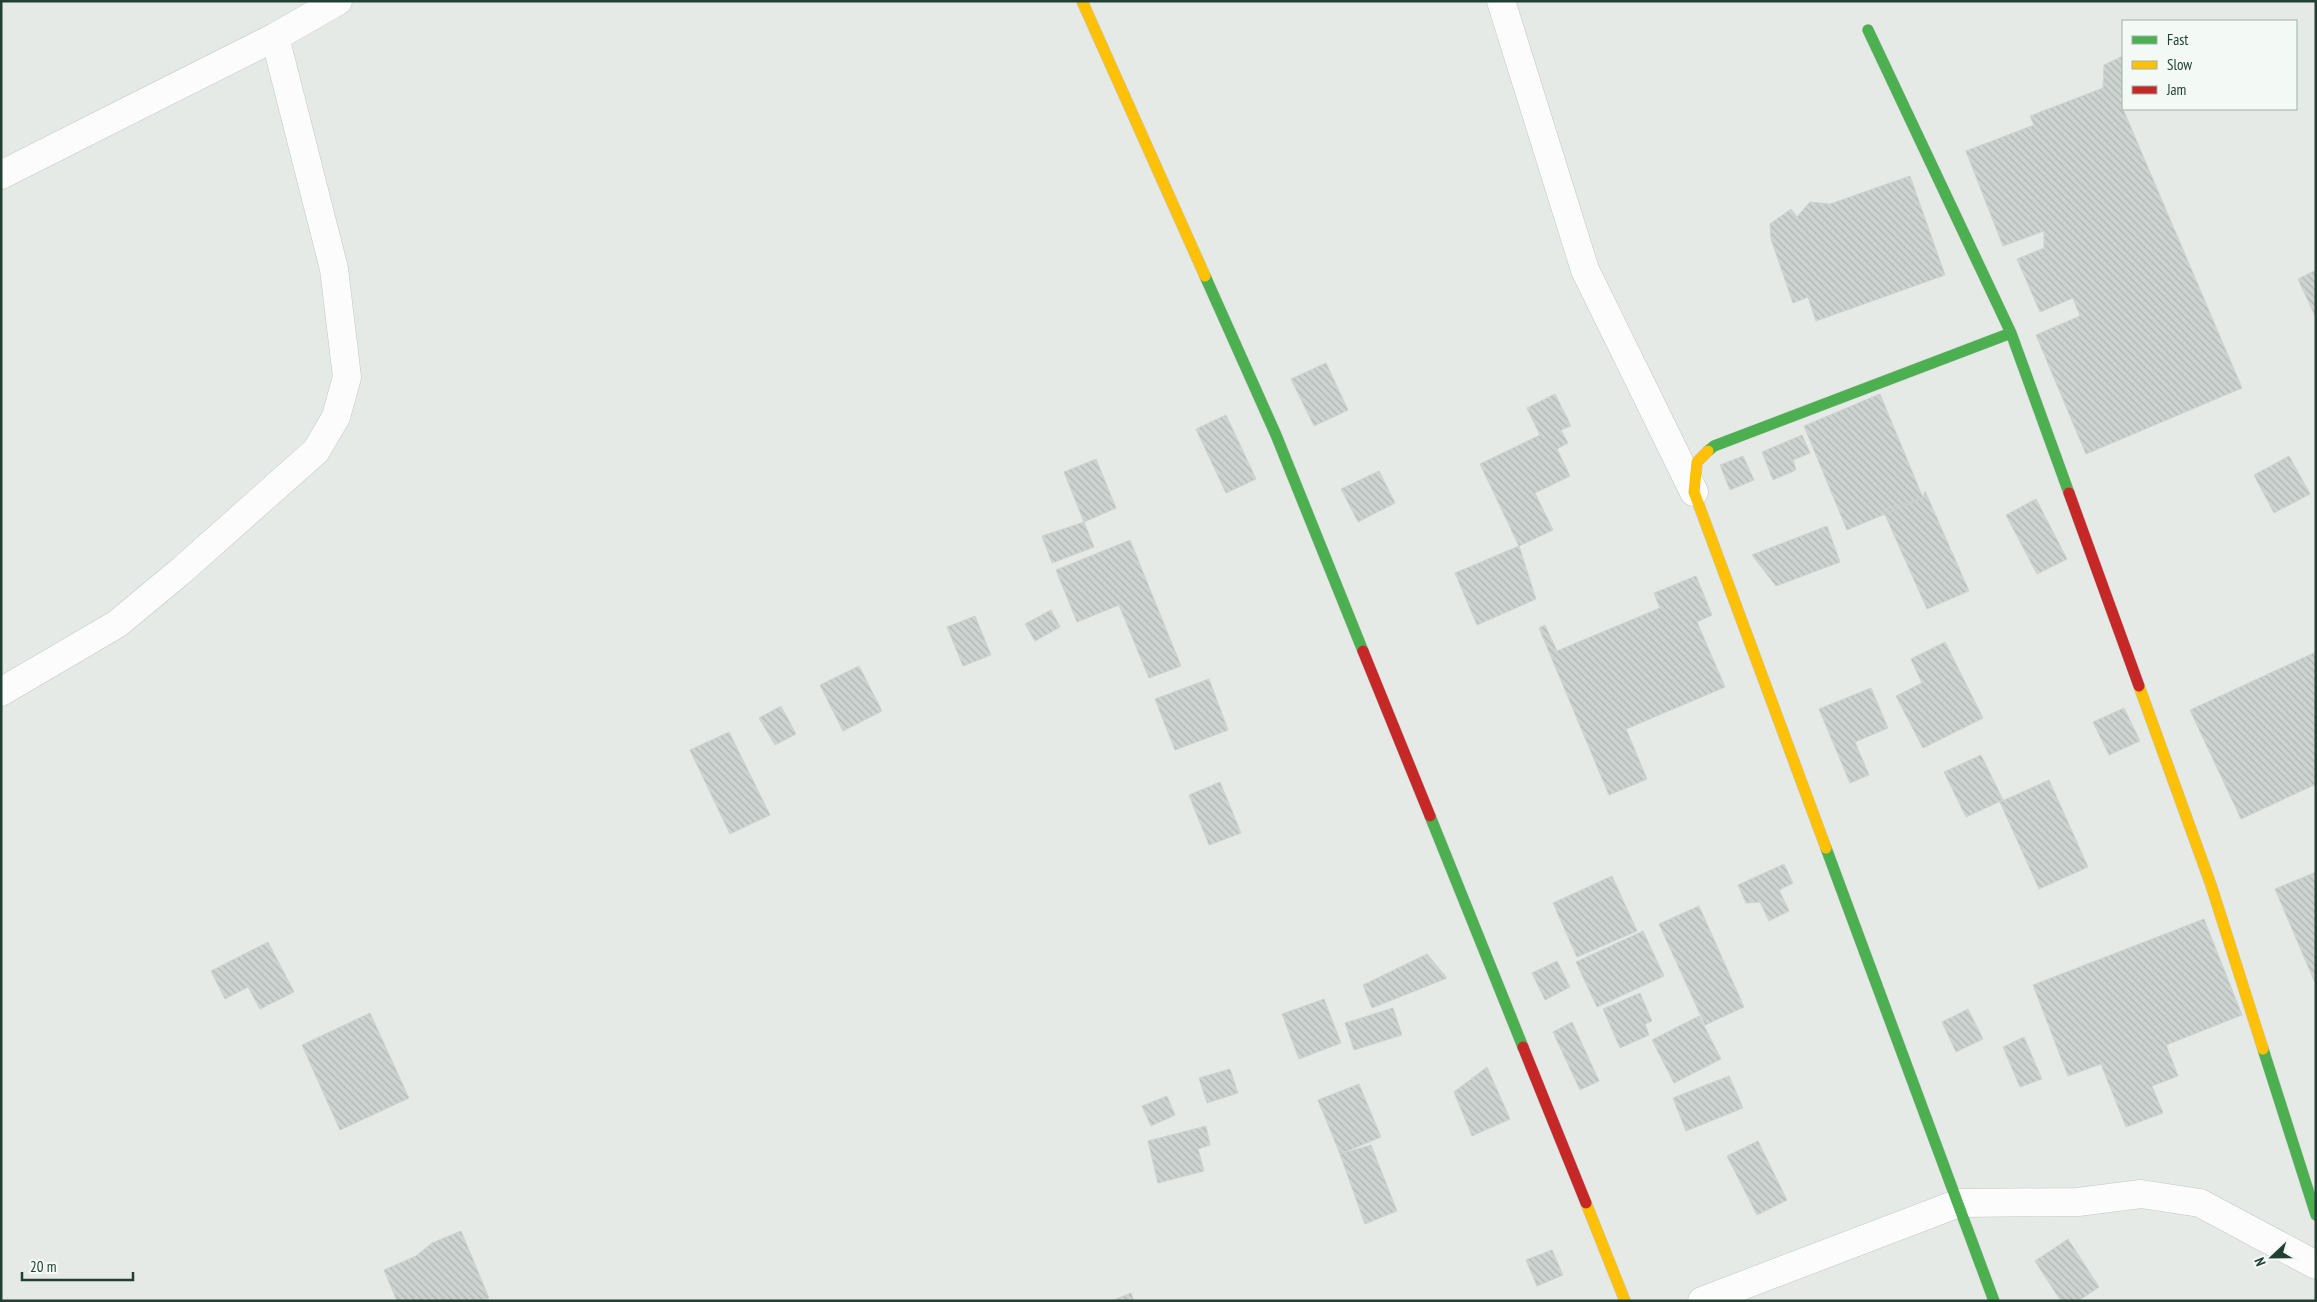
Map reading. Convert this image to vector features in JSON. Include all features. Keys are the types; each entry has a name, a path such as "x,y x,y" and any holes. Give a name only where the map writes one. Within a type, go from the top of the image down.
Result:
{"street":[{"path":"1,175 275,37 338,1"},
{"path":"1082,1 1276,435 1625,1301"},
{"path":"1502,1 1585,270 1694,492 1994,1301"},
{"path":"1868,30 2011,333 2211,885 2316,1215"},
{"path":"1,692 117,624 182,570 316,451 336,417 347,377 334,269 275,37"},
{"path":"1694,492 1697,462 1714,446 2011,333"},
{"path":"1702,1301 1959,1203 2078,1202 2141,1194 2200,1203 2316,1265"}],"building":[{"path":"2122,56 2122,97 2120,98 2122,110 2242,388 2086,454 2036,335 2080,316 2073,298 2040,312 2017,259 2044,248 2044,231 2003,246 1966,151 2034,125 2030,116 2103,88 2104,65"},
{"path":"1910,176 1945,275 1816,321 1808,297 1793,303 1771,239 1770,224 1791,209 1797,217 1810,202 1830,204"},
{"path":"2316,270 2316,318 2298,279"},
{"path":"1326,363 1348,410 1314,426 1291,379"},
{"path":"1555,394 1571,426 1561,430 1568,443 1557,449 1570,476 1535,493 1553,530 1519,546 1480,464 1540,435 1527,408"},
{"path":"1880,394 1923,498 1847,530 1804,426"},
{"path":"1226,415 1256,479 1226,493 1196,429"},
{"path":"1802,435 1810,453 1793,460 1796,470 1773,480 1762,452"},
{"path":"1743,456 1754,480 1730,490 1720,465"},
{"path":"2289,456 2310,494 2274,513 2254,475"},
{"path":"1096,459 1116,508 1084,522 1064,472"},
{"path":"1379,471 1395,503 1358,522 1341,489"},
{"path":"1925,491 1969,591 1927,609 1883,510 1923,498"},
{"path":"2036,499 2067,559 2037,574 2006,515"},
{"path":"1084,522 1094,547 1052,563 1042,536"},
{"path":"1827,526 1840,562 1776,586 1752,555"},
{"path":"1130,540 1181,666 1149,678 1119,605 1077,622 1056,570"},
{"path":"1519,546 1536,599 1477,625 1455,573"},
{"path":"1696,576 1712,615 1697,622 1725,687 1626,729 1647,779 1609,795 1539,628 1545,625 1557,651 1660,608 1654,593"},
{"path":"1051,610 1060,627 1035,641 1025,624"},
{"path":"975,616 991,655 963,666 947,627"},
{"path":"1945,642 1983,718 1923,748 1896,696 1922,683 1911,659"},
{"path":"2316,652 2316,784 2241,819 2190,710"},
{"path":"859,666 882,711 843,731 820,685"},
{"path":"1209,679 1228,730 1175,750 1155,699"},
{"path":"1871,688 1888,728 1855,742 1869,775 1850,783 1819,709"},
{"path":"781,706 796,734 775,745 759,718"},
{"path":"2124,708 2140,741 2109,755 2093,722"},
{"path":"729,732 770,815 730,834 690,750"},
{"path":"1981,755 2003,800 1966,817 1944,772"},
{"path":"2049,780 2088,867 2039,889 2000,802"},
{"path":"1220,782 1241,833 1209,845 1189,795"},
{"path":"1784,864 1793,883 1779,890 1789,911 1769,921 1760,902 1746,903 1738,885"},
{"path":"2316,872 2316,985 2275,889"},
{"path":"1612,876 1637,931 1577,957 1553,903"},
{"path":"1699,906 1744,1007 1705,1025 1659,924"},
{"path":"2204,919 2242,1015 2166,1045 2178,1076 2152,1086 2163,1113 2126,1127 2101,1064 2068,1076 2033,985"},
{"path":"1643,931 1664,976 1597,1007 1576,962"},
{"path":"268,942 294,992 260,1009 248,987 225,999 211,971"},
{"path":"1427,954 1447,978 1372,1008 1363,985"},
{"path":"1557,961 1570,987 1545,1000 1532,973"},
{"path":"1640,993 1652,1021 1645,1024 1649,1035 1620,1048 1603,1009"},
{"path":"1324,999 1341,1043 1299,1059 1282,1014"},
{"path":"1393,1008 1402,1035 1354,1050 1345,1023"},
{"path":"1968,1009 1983,1039 1956,1052 1942,1022"},
{"path":"370,1013 409,1098 340,1130 302,1045"},
{"path":"1699,1016 1721,1059 1674,1083 1652,1040"},
{"path":"1572,1022 1599,1081 1580,1090 1553,1032"},
{"path":"2024,1037 2042,1079 2020,1087 2003,1047"},
{"path":"1487,1067 1510,1119 1472,1136 1454,1092"},
{"path":"1230,1069 1238,1093 1207,1103 1199,1078"},
{"path":"1729,1076 1743,1108 1686,1131 1673,1098"},
{"path":"1359,1084 1381,1137 1340,1154 1318,1100"},
{"path":"1167,1096 1175,1115 1151,1126 1142,1106"},
{"path":"1206,1126 1210,1145 1198,1149 1204,1171 1158,1183 1148,1141"},
{"path":"1758,1141 1787,1200 1757,1215 1727,1156"},
{"path":"1371,1145 1397,1211 1365,1224 1340,1154"},
{"path":"461,1231 489,1298 483,1301 397,1301 384,1270 416,1256 432,1243"},
{"path":"2068,1239 2099,1287 2078,1301 2061,1301 2035,1261"},
{"path":"1552,1250 1563,1275 1537,1286 1526,1260"},
{"path":"1131,1293 1134,1301 1111,1301"}],"traffic: fast":[{"path":"1868,30 2011,333 2069,493"},
{"path":"1205,276 1276,435 1363,651"},
{"path":"1708,451 1714,446 2011,333"},
{"path":"1430,816 1523,1047"},
{"path":"1826,848 1994,1301"},
{"path":"2263,1049 2316,1215"}],"traffic: slow":[{"path":"1082,1 1205,276"},
{"path":"1708,451 1697,462 1694,492 1826,848"},
{"path":"2139,686 2211,885 2263,1049"},
{"path":"1586,1203 1625,1301"}],"traffic: jam":[{"path":"2069,493 2139,686"},
{"path":"1363,651 1430,816"},
{"path":"1523,1047 1586,1203"}]}
